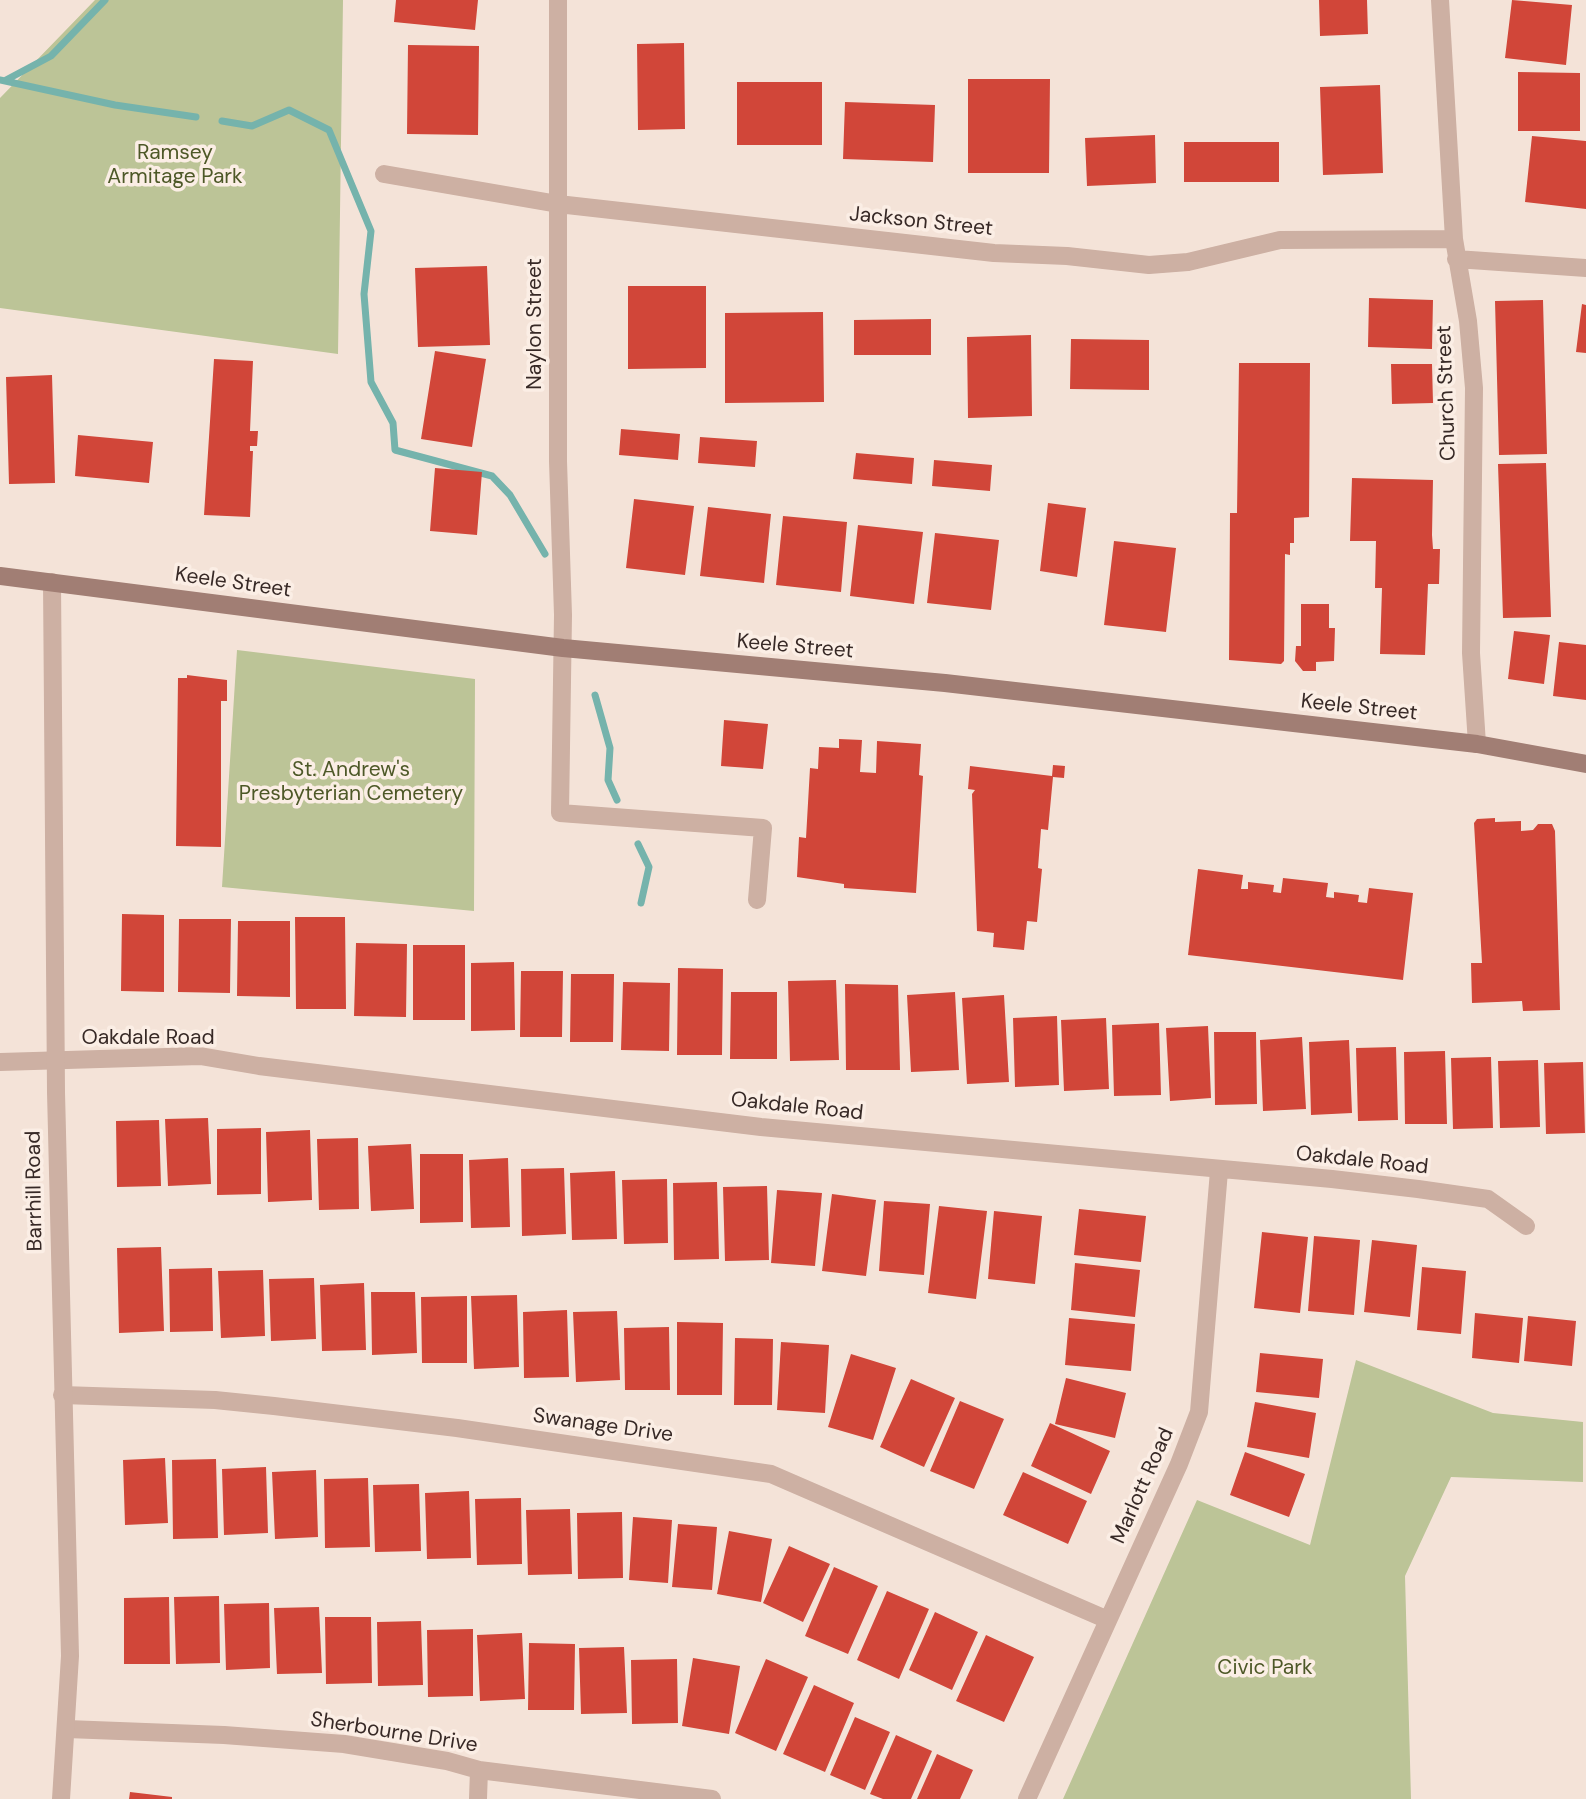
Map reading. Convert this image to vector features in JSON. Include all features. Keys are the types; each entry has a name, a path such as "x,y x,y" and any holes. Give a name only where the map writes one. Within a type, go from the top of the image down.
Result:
{"main road":[{"name":"Keele Street","path":"0,576 563,648 945,683 1477,744 1586,764"}],"street":[{"name":"Naylon Street","path":"558,0 558,461 563,648 559,813 762,828 757,900"},
{"name":"Church Street","path":"1440,0 1454,239 1468,321 1474,388 1471,653 1477,744"},
{"name":"Jackson Street","path":"384,174 558,204 994,253 1067,256 1149,265 1188,262 1280,240 1454,239"},
{"path":"1456,259 1586,268"},
{"name":"Barrhill Road","path":"52,582 56,1062 70,1657 61,1799"},
{"name":"Oakdale Road","path":"0,1062 200,1056 272,1068 761,1127 1219,1171 1332,1179 1488,1199 1526,1226"},
{"name":"Marlott Road","path":"1027,1799 1199,1412 1219,1171"},
{"name":"Swanage Drive","path":"62,1395 215,1400 274,1406 457,1428 771,1474 1108,1620"},
{"name":"Sherbourne Drive","path":"67,1729 224,1735 344,1744 447,1761 480,1770 712,1799"},
{"path":"478,1799 480,1770"}],"green space":[{"name":"Ramsey Armitage Park","path":"95,0 343,0 338,354 0,308 0,98"},
{"name":"St. Andrew's Presbyterian Cemetery","path":"237,650 475,679 474,911 222,887"},
{"name":"Civic Park","path":"1356,1360 1493,1413 1583,1422 1583,1482 1451,1477 1405,1576 1411,1799 1063,1799 1197,1500 1310,1545"}],"building":[{"path":"396,0 478,0 475,30 394,22"},
{"path":"1319,0 1367,0 1368,34 1320,36"},
{"path":"1512,0 1572,5 1566,65 1505,58"},
{"path":"684,43 685,129 638,130 637,44"},
{"path":"408,45 479,46 478,135 407,134"},
{"path":"1518,72 1580,73 1580,131 1518,131"},
{"path":"968,79 1050,79 1049,173 968,173"},
{"path":"737,82 822,82 822,145 737,145"},
{"path":"1380,85 1383,173 1323,175 1320,87"},
{"path":"845,102 935,105 933,162 843,159"},
{"path":"1155,135 1156,183 1087,186 1085,138"},
{"path":"1532,136 1586,141 1586,209 1525,202"},
{"path":"1184,142 1279,142 1279,182 1184,182"},
{"path":"487,266 490,345 418,347 415,268"},
{"path":"628,286 706,286 706,368 628,369"},
{"path":"1369,298 1433,300 1432,349 1368,347"},
{"path":"1543,300 1547,454 1499,455 1495,301"},
{"path":"1582,304 1586,305 1586,353 1576,352"},
{"path":"823,312 824,402 725,403 725,313"},
{"path":"931,319 931,355 854,355 854,320"},
{"path":"1031,335 1032,416 968,418 967,337"},
{"path":"1071,339 1149,340 1149,390 1070,389"},
{"path":"435,351 486,359 472,447 421,439"},
{"path":"214,359 253,361 250,431 258,431 257,446 250,446 250,451 253,451 250,517 204,515"},
{"path":"1239,363 1310,363 1309,517 1294,518 1294,543 1290,543 1290,555 1285,554 1284,661 1281,664 1229,660 1230,513 1237,513"},
{"path":"1391,364 1432,364 1433,403 1392,404"},
{"path":"52,375 55,483 9,484 6,377"},
{"path":"621,429 680,434 678,460 619,455"},
{"path":"78,435 153,442 149,483 75,476"},
{"path":"700,437 757,441 755,467 698,463"},
{"path":"856,453 914,458 912,484 853,479"},
{"path":"934,460 992,465 990,491 932,486"},
{"path":"1546,463 1551,617 1503,618 1498,464"},
{"path":"435,468 482,472 477,535 430,531"},
{"path":"1352,478 1433,480 1432,535 1433,549 1440,549 1439,584 1428,584 1425,655 1380,654 1382,588 1375,588 1376,541 1350,541"},
{"path":"634,499 694,506 685,575 626,568"},
{"path":"1048,503 1086,508 1077,577 1040,571"},
{"path":"708,507 771,514 764,583 700,576"},
{"path":"783,516 847,522 841,592 776,585"},
{"path":"858,525 923,532 914,604 850,596"},
{"path":"935,533 999,540 991,610 927,603"},
{"path":"1114,541 1176,548 1166,632 1104,625"},
{"path":"1301,604 1329,604 1329,628 1335,628 1334,661 1316,662 1316,671 1303,671 1295,661 1296,646 1301,646"},
{"path":"1514,631 1550,635 1544,684 1508,679"},
{"path":"1559,642 1586,645 1586,700 1553,696"},
{"path":"187,675 227,680 227,701 221,701 221,847 176,846 178,678 187,678"},
{"path":"724,720 768,724 763,769 721,766"},
{"path":"839,739 862,740 860,772 876,773 877,741 921,744 919,775 923,776 916,893 844,888 844,884 797,877 799,837 806,838 810,768 818,769 819,747 839,748"},
{"path":"1053,765 1065,766 1064,778 1053,777 1048,830 1041,829 1038,868 1042,869 1037,922 1027,921 1024,950 993,947 994,933 977,931 972,794 975,790 968,789 970,766 1052,776"},
{"path":"1495,818 1495,822 1521,821 1521,831 1533,830 1538,824 1552,824 1555,831 1560,1010 1523,1011 1522,1001 1472,1003 1471,963 1482,963 1474,823 1477,819"},
{"path":"1198,869 1243,875 1241,889 1248,889 1248,882 1274,885 1273,892 1281,893 1283,878 1328,883 1326,897 1334,898 1334,892 1359,895 1358,902 1367,903 1369,888 1413,893 1403,980 1188,955"},
{"path":"122,914 164,915 164,992 121,991"},
{"path":"295,917 345,917 346,1009 296,1009"},
{"path":"179,919 231,919 230,993 178,992"},
{"path":"238,921 290,921 290,997 237,996"},
{"path":"356,943 407,944 406,1017 354,1016"},
{"path":"413,945 465,945 465,1020 413,1020"},
{"path":"514,962 515,1030 471,1031 471,963"},
{"path":"678,968 723,969 722,1055 677,1055"},
{"path":"521,971 563,971 562,1037 520,1037"},
{"path":"571,974 614,974 613,1042 570,1042"},
{"path":"836,980 839,1060 790,1061 788,981"},
{"path":"623,982 670,983 669,1051 621,1050"},
{"path":"845,984 898,985 900,1070 846,1070"},
{"path":"731,992 777,992 777,1059 730,1059"},
{"path":"955,992 959,1070 911,1072 907,995"},
{"path":"1004,995 1009,1082 967,1084 962,998"},
{"path":"1057,1016 1059,1085 1015,1087 1013,1018"},
{"path":"1106,1018 1109,1089 1064,1091 1061,1020"},
{"path":"1159,1023 1161,1095 1114,1096 1112,1025"},
{"path":"1208,1026 1211,1098 1170,1101 1166,1028"},
{"path":"1214,1032 1256,1032 1257,1104 1215,1105"},
{"path":"1302,1037 1306,1109 1263,1111 1260,1040"},
{"path":"1349,1040 1352,1113 1311,1115 1309,1042"},
{"path":"1396,1047 1398,1120 1358,1121 1356,1048"},
{"path":"1445,1051 1447,1124 1405,1124 1404,1052"},
{"path":"1491,1057 1493,1128 1453,1129 1451,1058"},
{"path":"1538,1060 1540,1127 1500,1128 1498,1061"},
{"path":"1583,1062 1585,1133 1546,1134 1544,1063"},
{"path":"208,1118 211,1184 168,1186 165,1119"},
{"path":"159,1120 161,1186 117,1187 116,1121"},
{"path":"261,1128 261,1194 217,1195 217,1129"},
{"path":"310,1130 312,1200 268,1202 266,1132"},
{"path":"358,1138 359,1209 319,1210 317,1139"},
{"path":"411,1144 414,1209 371,1211 368,1146"},
{"path":"420,1154 463,1154 463,1222 420,1223"},
{"path":"508,1158 510,1227 471,1228 469,1160"},
{"path":"564,1168 566,1234 522,1236 521,1169"},
{"path":"615,1171 617,1239 572,1240 570,1173"},
{"path":"667,1179 668,1243 624,1244 622,1180"},
{"path":"717,1182 719,1259 674,1260 673,1183"},
{"path":"767,1186 769,1260 725,1261 723,1187"},
{"path":"777,1190 822,1193 815,1266 771,1263"},
{"path":"832,1194 876,1200 866,1276 822,1271"},
{"path":"884,1201 930,1204 924,1275 879,1271"},
{"path":"939,1206 987,1211 976,1299 928,1293"},
{"path":"1079,1209 1146,1216 1141,1262 1074,1255"},
{"path":"994,1211 1042,1216 1035,1284 988,1279"},
{"path":"1262,1232 1308,1237 1300,1313 1254,1308"},
{"path":"1314,1236 1360,1240 1354,1315 1308,1311"},
{"path":"1372,1240 1417,1245 1410,1317 1364,1312"},
{"path":"161,1247 164,1331 119,1333 117,1248"},
{"path":"1075,1263 1140,1270 1135,1317 1071,1310"},
{"path":"1422,1267 1466,1271 1461,1334 1417,1330"},
{"path":"212,1268 213,1331 170,1332 169,1269"},
{"path":"263,1270 265,1336 221,1338 218,1271"},
{"path":"314,1278 316,1339 271,1341 269,1279"},
{"path":"364,1283 366,1350 322,1351 320,1285"},
{"path":"371,1292 415,1292 417,1353 372,1355"},
{"path":"517,1295 519,1367 474,1369 471,1296"},
{"path":"467,1296 467,1363 422,1363 421,1297"},
{"path":"567,1310 569,1377 524,1378 523,1312"},
{"path":"617,1311 620,1380 576,1382 573,1312"},
{"path":"1475,1313 1523,1318 1519,1363 1472,1358"},
{"path":"1528,1316 1576,1321 1572,1366 1524,1361"},
{"path":"1069,1318 1135,1324 1131,1371 1065,1365"},
{"path":"677,1322 723,1323 722,1395 677,1395"},
{"path":"669,1327 670,1390 625,1390 624,1328"},
{"path":"735,1338 773,1339 772,1405 734,1405"},
{"path":"781,1342 829,1345 825,1413 777,1410"},
{"path":"1260,1353 1323,1359 1319,1398 1256,1392"},
{"path":"851,1354 896,1368 873,1440 828,1427"},
{"path":"1066,1378 1126,1393 1115,1438 1055,1424"},
{"path":"911,1379 955,1398 924,1467 880,1447"},
{"path":"960,1401 1004,1419 974,1489 930,1471"},
{"path":"1255,1402 1316,1413 1309,1458 1247,1447"},
{"path":"1050,1423 1110,1451 1091,1494 1031,1466"},
{"path":"1245,1452 1305,1474 1289,1517 1230,1495"},
{"path":"165,1458 168,1523 125,1525 123,1460"},
{"path":"216,1459 218,1538 173,1539 172,1460"},
{"path":"266,1467 268,1533 224,1535 222,1469"},
{"path":"316,1470 318,1537 275,1539 272,1472"},
{"path":"1023,1472 1087,1501 1068,1544 1003,1515"},
{"path":"368,1478 370,1547 325,1548 324,1479"},
{"path":"419,1484 421,1551 375,1552 373,1485"},
{"path":"469,1491 471,1558 427,1559 425,1493"},
{"path":"521,1498 522,1564 477,1565 475,1499"},
{"path":"570,1509 572,1574 528,1575 526,1510"},
{"path":"622,1512 623,1578 578,1579 577,1513"},
{"path":"633,1517 672,1520 668,1583 629,1580"},
{"path":"678,1524 717,1527 712,1590 672,1587"},
{"path":"729,1531 772,1539 761,1602 717,1594"},
{"path":"789,1546 830,1564 803,1622 763,1603"},
{"path":"834,1567 878,1586 848,1654 805,1636"},
{"path":"887,1591 929,1609 899,1679 857,1660"},
{"path":"219,1596 220,1663 176,1664 174,1597"},
{"path":"169,1597 170,1664 124,1664 124,1598"},
{"path":"269,1603 270,1668 226,1670 224,1604"},
{"path":"319,1607 322,1673 277,1674 274,1608"},
{"path":"935,1612 978,1632 952,1690 909,1670"},
{"path":"325,1617 371,1617 372,1683 326,1684"},
{"path":"421,1621 423,1685 378,1686 377,1622"},
{"path":"473,1629 473,1696 428,1697 427,1630"},
{"path":"522,1633 525,1699 480,1701 477,1635"},
{"path":"986,1635 1034,1657 1004,1722 956,1701"},
{"path":"529,1643 575,1644 574,1710 528,1710"},
{"path":"624,1647 627,1713 581,1714 579,1648"},
{"path":"693,1658 740,1666 729,1734 682,1726"},
{"path":"677,1659 678,1723 632,1724 631,1660"},
{"path":"766,1659 808,1677 776,1751 735,1733"},
{"path":"814,1685 854,1703 825,1772 783,1754"},
{"path":"855,1717 890,1732 865,1790 830,1775"},
{"path":"896,1735 932,1751 911,1799 883,1799 870,1794"},
{"path":"937,1754 973,1770 960,1799 917,1799"},
{"path":"130,1792 172,1797 172,1799 129,1799"}],"waterway":[{"path":"6,80 51,56 105,0"},
{"path":"0,80 115,105 196,117"},
{"path":"222,121 252,126 289,110 329,130 371,231 364,294 371,382 393,423 395,450 492,476 510,495 545,554"},
{"path":"595,695 610,748 608,780 617,800"},
{"path":"638,844 649,867 641,903"}]}
